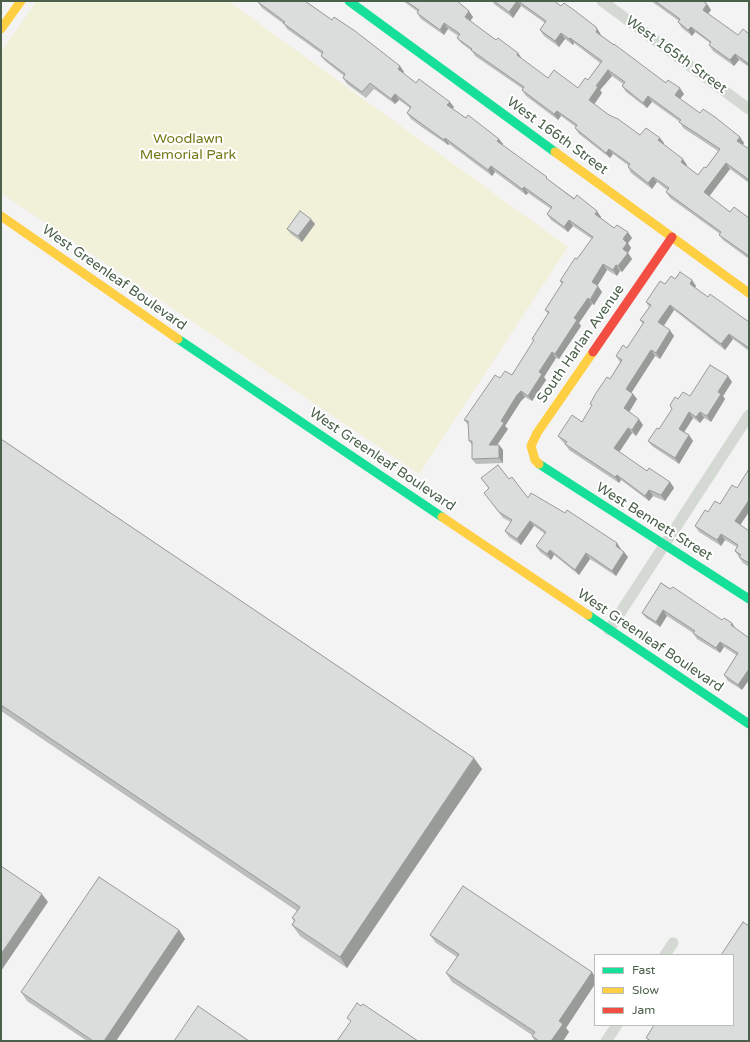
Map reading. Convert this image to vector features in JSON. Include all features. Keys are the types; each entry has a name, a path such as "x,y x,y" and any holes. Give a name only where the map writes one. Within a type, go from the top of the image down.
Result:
{"street":[{"path":"1,29 21,1"},
{"name":"West 166th Street","path":"349,1 749,293"},
{"name":"West 165th Street","path":"602,1 749,109"},
{"name":"West Greenleaf Boulevard","path":"1,216 210,361 749,724"},
{"name":"South Harlan Avenue","path":"544,469 535,460 531,446 537,433 672,237"},
{"path":"609,630 749,414"},
{"name":"West Bennett Street","path":"544,469 749,599"},
{"path":"666,954 673,943"},
{"path":"606,1041 616,1026"}],"green space":[{"name":"Woodlawn Memorial Park","path":"37,1 228,1 568,247 419,474 1,193 1,52"}],"building":[{"path":"305,1 332,20 334,17 355,31 400,66 398,69 416,83 419,79 450,102 447,105 466,118 468,115 499,139 497,141 547,177 546,178 574,199 577,195 597,211 595,214 614,228 617,225 628,232 623,239 627,243 623,249 628,253 613,270 603,264 592,282 598,286 590,300 588,298 574,318 577,320 555,354 552,352 539,372 542,374 528,396 521,391 501,421 504,423 489,445 499,445 499,458 472,459 472,441 469,441 468,421 464,420 495,375 500,378 505,371 512,375 534,340 532,339 549,312 545,310 563,282 560,281 575,258 577,259 593,237 569,220 564,227 547,214 552,207 524,187 522,189 491,166 488,170 445,138 444,140 407,113 411,107 395,94 391,99 370,83 362,92 343,78 345,74 321,56 323,52 283,23 285,22 258,2"},
{"path":"406,1 457,1 469,11 465,17 496,40 498,38 518,53 517,55 548,78 554,70 578,88 585,78 588,80 602,61 561,33 555,41 540,30 546,21 518,1 554,1 561,6 564,3 596,27 596,32 666,83 668,80 680,88 675,95 700,113 703,109 715,117 740,137 737,141 749,149 749,180 726,163 704,192 730,212 734,207 749,218 749,256 719,235 721,232 666,192 669,188 653,177 648,183 628,167 630,164 609,149 606,153 575,128 577,125 557,111 554,114 522,90 524,87 471,50 472,49 457,38 460,34 444,23 440,30 417,13 419,10","holes":["608,70 625,82 622,86 643,103 648,96 681,120 679,122 720,149 706,168 704,167 698,175 681,162 683,159 658,140 660,138 646,128 640,135 589,100 598,87 596,86"]},
{"path":"494,1 517,1 509,12"},
{"path":"655,1 703,1 707,4 703,10 738,35 743,29 748,33 749,31 749,64 735,54 730,60 709,45 711,42 691,27 688,30 678,22 680,19"},
{"path":"300,211 311,219 298,236 287,229"},
{"path":"680,272 692,280 690,284 708,297 710,294 749,322 749,348 729,334 721,344 670,305 658,322 670,330 656,353 651,350 626,389 633,394 624,408 639,419 632,430 628,428 614,448 647,471 649,468 670,482 661,495 649,490 645,496 617,475 615,477 565,444 567,442 558,436 572,415 582,422 592,405 590,404 596,393 607,377 610,379 622,360 616,356 623,345 627,348 644,322 640,320 651,305 646,302 660,281 665,284 671,276 675,279"},
{"path":"710,365 728,376 718,392 721,394 707,416 700,412 696,417 689,412 679,429 689,435 675,458 648,441 657,428 659,429 672,409 670,405 675,397 678,399 683,392 690,396"},
{"path":"1,439 474,758 340,957 292,925 295,920 292,918 300,907 1,705"},
{"path":"498,465 509,479 512,477 528,498 531,493 565,513 567,510 617,543 616,546 624,552 612,571 586,553 575,570 550,550 547,554 536,546 546,532 530,521 517,539 505,531 512,520 499,512 484,493 489,488 481,478"},
{"path":"749,469 749,500 735,521 749,531 749,563 739,557 741,555 735,551 738,545 721,534 717,540 695,526 705,510 708,512 715,501 720,504 732,485 737,488"},
{"path":"661,583 670,589 673,587 722,620 724,618 732,623 731,625 749,638 749,669 738,685 724,675 738,653 720,642 716,648 693,633 695,631 663,610 656,622 642,613"},
{"path":"1,866 42,894 1,954"},
{"path":"99,877 179,930 104,1041 93,1041 21,992"},
{"path":"463,886 592,972 559,1021 563,1024 551,1041 539,1041 532,1036 535,1032 446,973 459,954 430,935"},
{"path":"743,922 749,926 749,1041 651,1041 646,1038 653,1026 734,1026 734,954 722,954"},
{"path":"357,1003 361,1006 363,1004 418,1041 337,1041 351,1021 347,1018"},
{"path":"198,1006 249,1041 174,1041"}],"traffic: fast":[{"path":"349,1 555,152"},
{"path":"178,339 442,517"},
{"path":"539,464 749,599"},
{"path":"588,615 749,724"}],"traffic: slow":[{"path":"1,29 21,1"},
{"path":"555,152 749,293"},
{"path":"1,216 178,339"},
{"path":"539,464 535,460 531,446 537,433 593,352"},
{"path":"442,517 588,615"}],"traffic: jam":[{"path":"593,352 672,237"}]}
